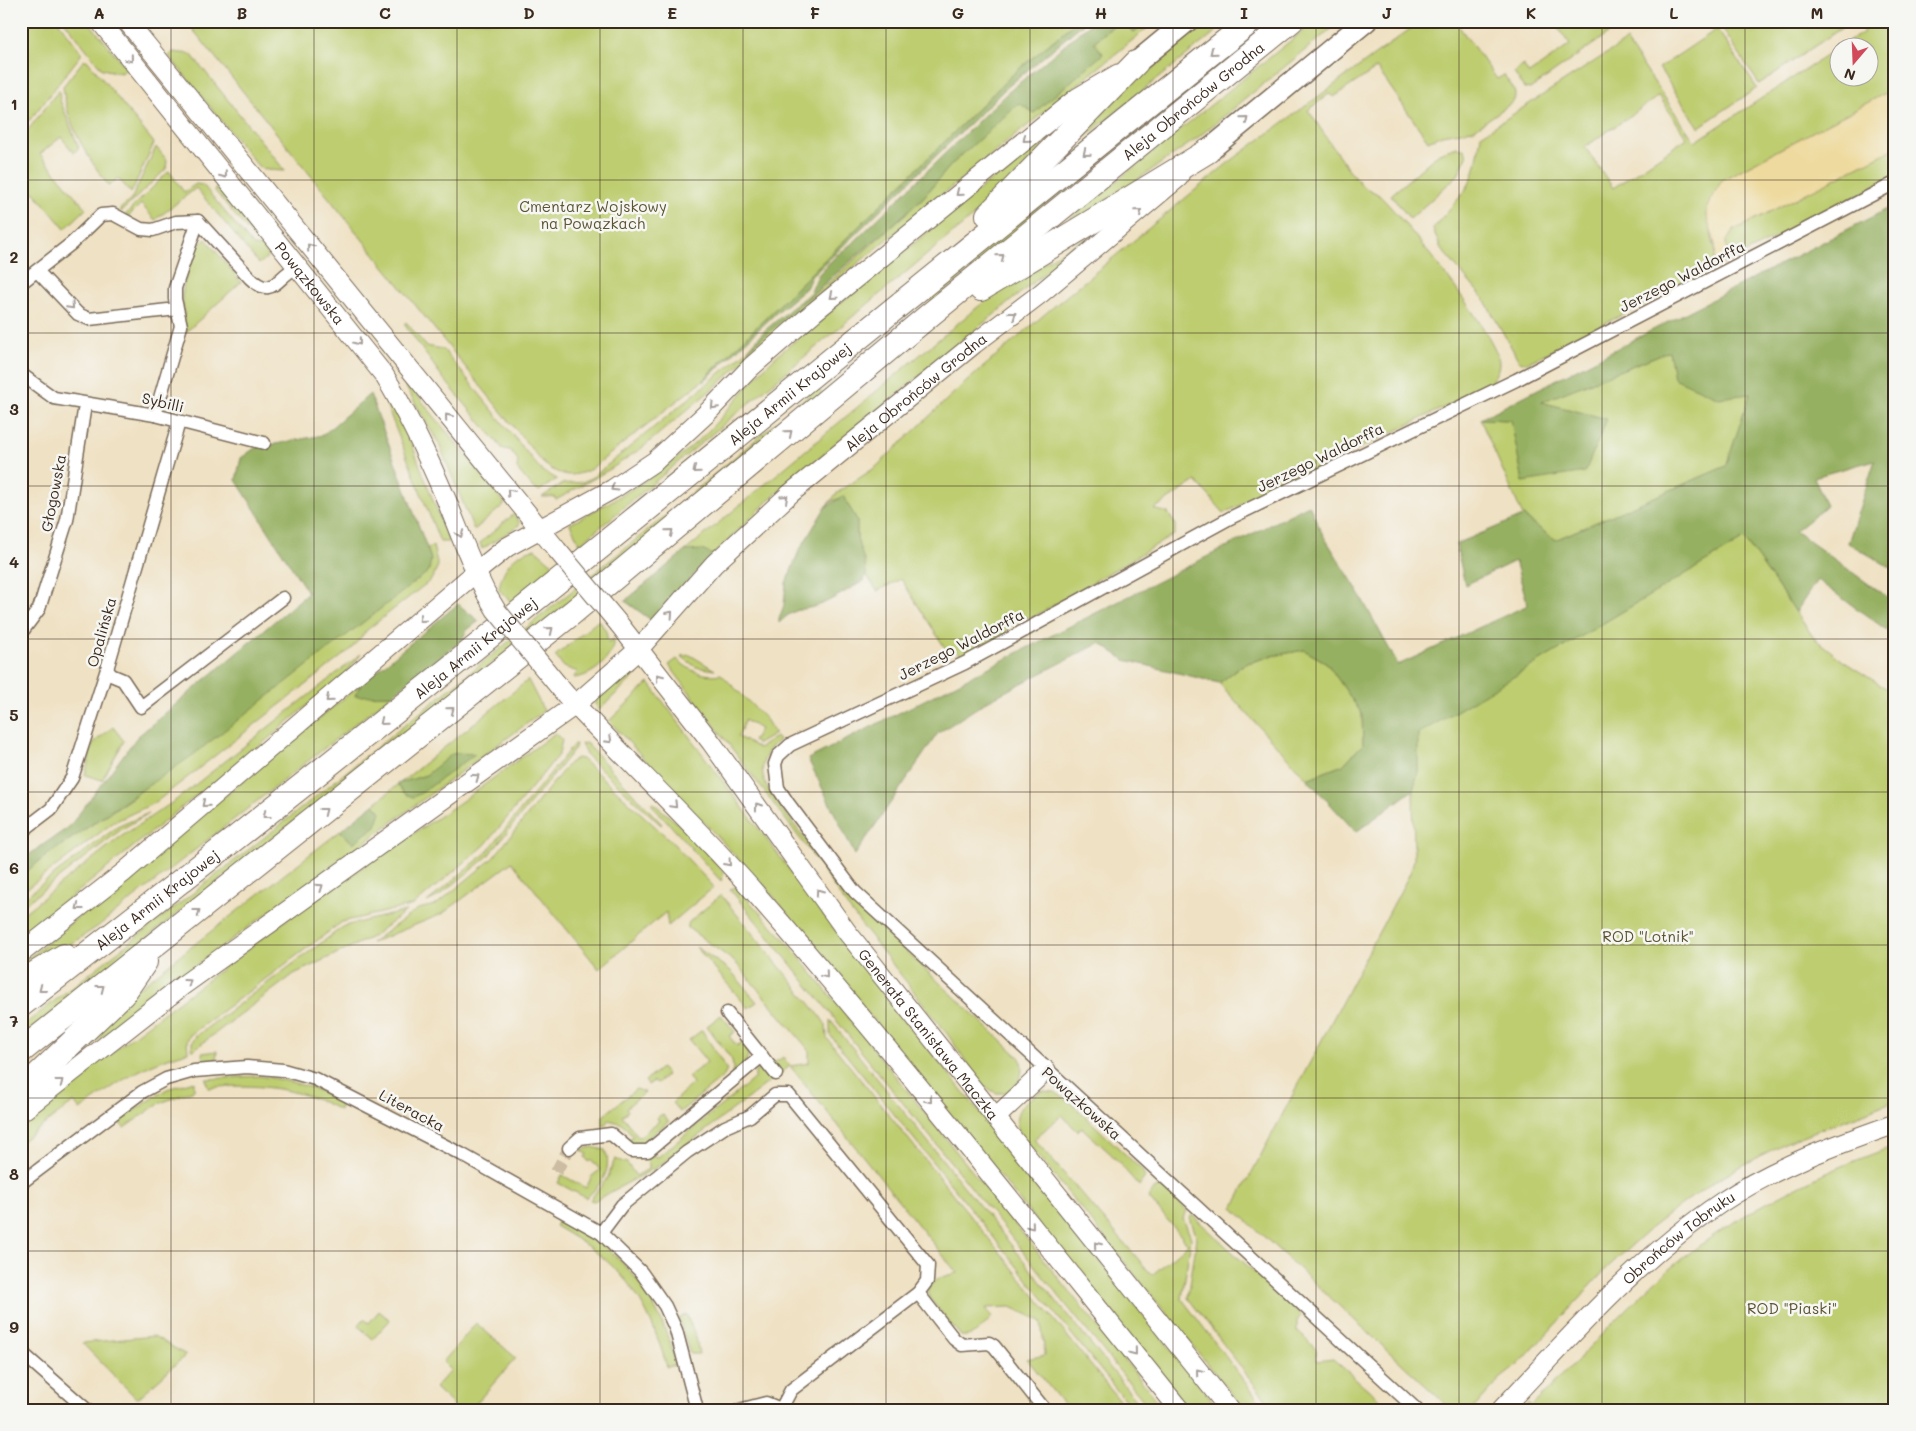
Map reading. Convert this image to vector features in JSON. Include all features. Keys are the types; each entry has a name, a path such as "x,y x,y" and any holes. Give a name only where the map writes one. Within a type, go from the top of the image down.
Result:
{"highway":[{"name":"Aleja Obrońców Grodna","path":"923,283 1251,21"},
{"name":"Aleja Obrońców Grodna","path":"909,332 1291,21"},
{"path":"923,283 1136,63"},
{"path":"909,332 1093,223 1208,150"},
{"name":"Aleja Armii Krajowej","path":"21,1005 164,896 574,569 923,283"},
{"name":"Aleja Armii Krajowej","path":"21,1051 565,619 909,332"},
{"path":"21,982 164,896"},
{"path":"21,1091 123,994 158,942"}],"main road":[{"name":"Powązkowska","path":"100,21 384,374 402,404 445,496 475,572 487,595 496,610 571,700"},
{"name":"Powązkowska","path":"127,21 619,624"},
{"path":"21,953 179,825 475,572 507,547 613,489 655,461 706,414 751,367 814,312 1077,98 1136,63 1186,21"},
{"path":"1208,150 1366,21"},
{"name":"Aleja Obrońców Grodna","path":"571,700 638,650 714,564 791,492 974,344 1040,294 1136,215 1208,150"},
{"name":"Generała Stanisława Maczka","path":"619,624 711,742 847,932 1230,1410"},
{"path":"21,1112 190,981 571,700 677,808 756,894 929,1100 1180,1410"},
{"path":"995,1118 1046,1070"},
{"name":"Obrońców Tobruku","path":"1501,1410 1624,1280 1655,1252 1722,1202 1801,1159 1895,1124"}],"street":[{"name":"Jerzego Waldorffa","path":"774,773 778,756 798,741 965,663 1230,518 1516,380 1895,183"},
{"path":"21,283 102,215 113,214 140,229 153,230 176,222 198,221 258,286 266,289 273,286 286,272 297,267"},
{"path":"155,415 180,326 175,288 198,221"},
{"path":"36,271 78,314 89,319 177,309"},
{"name":"Sybilli","path":"21,374 54,398 155,415 264,443"},
{"name":"Głogowska","path":"21,633 39,609 67,520 84,411"},
{"name":"Opalińska","path":"21,832 51,809 72,778 107,669 179,422"},
{"path":"107,669 112,675 123,680 141,707 282,598"},
{"name":"Powązkowska","path":"774,773 778,788 788,803 855,892 1417,1410"},
{"path":"726,1014 776,1074"},
{"path":"569,1148 580,1138 611,1134 631,1151 648,1151 762,1056"},
{"name":"Literacka","path":"21,1183 158,1082 194,1071 230,1067 266,1068 300,1074 330,1085 601,1232 641,1272 665,1306 676,1330 696,1410"},
{"path":"601,1232 622,1205 687,1152 725,1127 750,1116 775,1095 788,1095 928,1265 926,1281 918,1293 791,1390 782,1409 766,1403 739,1410"},
{"path":"918,1293 954,1339 962,1345 989,1343 994,1346 1045,1410"},
{"path":"21,1352 87,1410"}],"green space":[{"path":"21,21 58,21 81,52 81,55 29,121 21,111"},
{"path":"64,21 88,21 127,69 121,73 102,69"},
{"name":"Cmentarz Wojskowy na Powązkach","path":"186,21 1077,21 1013,74 702,381 591,469 571,475 560,473 542,462"},
{"path":"1077,21 1086,21 1004,90 811,277 806,288 702,381 1013,74"},
{"path":"1093,21 1119,21 1094,42 1103,54 1034,113 1019,103 951,165 922,199 747,351 764,331 811,292 818,275 836,256 855,241 1005,95"},
{"path":"1119,21 1134,32 1147,21 1156,21 792,317 723,380 642,448 612,468 556,500 554,497 542,497 562,484 583,482 593,477 747,351 789,313 831,281 922,199 951,165 1019,102 1103,54 1094,42"},
{"path":"1120,21 1147,21 1134,32"},
{"path":"1202,21 1229,21 1059,158 1144,71"},
{"path":"1264,21 1277,21 932,302 926,296"},
{"path":"1315,21 1341,21 1196,139 1121,191 1074,220 1067,221"},
{"path":"1421,21 1455,21 1497,79 1504,75 1514,91 1515,98 1513,102 1473,130 1442,135 1428,141 1377,68 1334,97 1329,94 1308,110 1340,157 1363,186 1380,196 1428,251 1484,329 1495,350 1499,363 1497,373 1487,387 1224,513 1196,481 1154,509 1168,513 1175,524 1175,534 1032,618 1020,616 1012,622 1005,634 961,655 956,649 947,651 901,579 877,591 866,574 857,539 857,520 843,497 832,501 825,508 837,493 876,467 958,389 1046,313 1228,163"},
{"path":"1553,21 1626,21 1530,89 1524,88 1514,73 1523,65 1529,74 1570,45"},
{"path":"1722,21 1839,21 1843,27 1759,84 1719,24"},
{"path":"1857,21 1895,21 1895,88 1722,180 1711,221 1715,259 1707,272 1527,363 1519,361 1484,299 1441,249 1433,229 1468,186 1476,165 1481,135 1626,41 1695,142 1828,55 1828,88 1878,88 1878,38 1854,38 1864,32","holes":["1659,96 1687,138 1613,188 1585,147"]},
{"path":"1717,29 1757,88 1699,127 1659,68"},
{"path":"173,52 191,54 285,171 267,170 258,166 169,56"},
{"path":"84,60 87,60 154,143 131,193 118,178 109,186 79,139 68,113 63,86"},
{"path":"59,90 60,100 79,148 74,153 61,137 40,154 86,209 65,229 21,177 21,139"},
{"path":"1056,127 1059,129 1003,190 580,544 570,524 637,486 685,452 710,429 775,357"},
{"path":"156,147 167,160 166,169 121,212 120,209 131,200"},
{"path":"1457,147 1465,150 1467,156 1458,175 1410,219 1391,195 1439,153"},
{"path":"1895,148 1895,176 1736,258 1727,253 1726,242 1734,230"},
{"path":"169,171 184,192 196,184 203,185 253,246 262,247 269,256 259,264 196,188 155,220 141,204 128,217 125,215"},
{"path":"216,188 235,205 266,240 254,238 215,191"},
{"path":"1895,205 1895,570 1848,543 1875,460 1814,477 1826,506 1795,531 1895,603 1895,636 1817,580 1796,612 1744,539 1418,734 1418,772 1413,790 1356,832 1307,779 1343,765 1363,744 1362,714 1327,663 1304,650 1244,664 1219,683 1125,660 1100,643 989,700 938,733 855,855 808,759 1309,505 1323,535 1355,586 1398,665 1528,605 1515,561 1465,585 1456,544 1523,516 1555,540 1726,466 1750,394 1719,398 1674,378 1669,351 1541,402 1607,419 1585,472 1523,482 1511,420 1480,419"},
{"path":"1096,231 773,496 713,555 685,551 999,290"},
{"path":"206,239 241,282 186,332 182,297 184,284 194,249"},
{"path":"406,322 426,346 443,349 541,470 557,479 539,491 534,489 517,469 518,460 510,450 503,449 443,378 404,324"},
{"path":"1669,351 1675,378 1750,393 1727,466 1555,540 1523,516 1480,419 1511,420 1523,481 1606,419 1540,402"},
{"path":"405,380 505,504 474,530 439,444 403,382"},
{"path":"817,388 822,393 658,531 21,1038 21,1027 274,830 653,526"},
{"path":"370,394 431,559 429,571 193,755 47,855 21,876 21,860 69,827 137,737 308,593 236,480 241,458 255,448 323,435"},
{"path":"386,395 411,442 449,542 440,542 383,396"},
{"path":"843,496 857,520 857,539 865,563 866,574 864,581 822,604 796,611 779,623 784,605 786,583 799,551 825,508"},
{"path":"514,514 520,523 518,526 482,549 480,543"},
{"name":"ROD \"Lotnik\"","path":"1744,539 1814,638 1843,661 1895,694 1895,1101 1787,1142 1721,1177 1685,1202 1651,1228 1608,1267 1519,1364 1500,1379 1472,1410 1452,1410 1233,1208 1410,873 1414,860 1413,790 1418,771 1417,734"},
{"path":"433,546 438,566 431,580 367,630 351,649 156,802 114,822 21,893 21,876 47,855 133,797 431,559 427,548"},
{"path":"535,549 556,567 512,603 499,590 502,576 514,558"},
{"path":"702,550 713,555 651,620 625,601 685,551"},
{"path":"458,604 479,621 467,630 462,640 392,695 355,696 361,684"},
{"path":"599,620 606,631 608,642 614,639 610,653 600,666 587,674 573,678 578,672 564,667 555,656"},
{"path":"1304,650 1327,663 1362,714 1363,744 1343,765 1307,779 1219,683 1244,664"},
{"path":"361,654 347,672 210,788 208,786 21,938 21,915 119,838 176,800"},
{"path":"690,655 715,670 696,667 681,656"},
{"path":"677,659 697,672 709,675 721,674 766,719 775,734 758,744 753,741 760,729 745,720 738,737 759,748 776,737 779,740 768,751 763,764 763,777 769,791 849,898 1020,1058 1022,1073 1016,1085 1008,1093 996,1093 982,1085 948,1035 846,905 819,864 669,665"},
{"path":"635,667 639,672 599,710 594,702"},
{"path":"528,680 544,711 190,970 63,1067 132,993 340,831 353,843 381,812 374,804 398,784 405,794 426,775 399,784"},
{"path":"649,683 868,974 1220,1410 1189,1410 774,897 609,721"},
{"path":"361,684 355,695 392,695 97,927 21,976 21,964"},
{"path":"113,727 124,741 102,780 85,775 93,743"},
{"path":"555,733 562,740 559,754 485,845 414,905 342,922 190,1035 187,1041 188,1052 144,1068 118,1083 80,1110 74,1102 21,1142 21,1121 306,905 458,804"},
{"path":"586,743 661,825 586,755 581,744"},
{"path":"574,744 576,744 575,748 487,857 439,896 427,902 486,853"},
{"path":"452,754 475,754 423,792 413,797 405,794 397,784 426,775"},
{"path":"577,758 582,759 671,841 714,887 668,926 666,912 599,969 512,862 442,914 371,943 418,909 436,905 493,858 569,763"},
{"path":"652,802 688,832 724,872 721,881 652,805"},
{"path":"374,804 381,812 376,826 353,843 340,831"},
{"path":"149,813 122,829 21,907 21,900 117,827"},
{"path":"736,887 787,942 1165,1410 1151,1410 730,889"},
{"path":"721,895 820,1016 826,1025 827,1038 1127,1410 1068,1410 1027,1359 1045,1355 1041,1321 1011,1307 986,1308 992,1317 975,1333 961,1336 930,1299 929,1287 932,1283 957,1273 790,1066 809,1063 809,1050 735,962 688,928 688,923"},
{"path":"406,911 372,937 294,974 192,1051 192,1042 196,1036 344,926"},
{"path":"696,947 731,971 757,1002 748,1008"},
{"path":"721,1015 735,1032 729,1036 737,1046 743,1041 748,1052 744,1063 732,1074 732,1060 707,1026"},
{"path":"830,1020 1144,1410 1133,1410 830,1035"},
{"path":"702,1030 727,1070 724,1076 680,1112 672,1103 693,1083 688,1077 707,1062 689,1040"},
{"path":"217,1051 216,1060 203,1062 202,1053"},
{"path":"783,1057 790,1066 659,1166 594,1201 590,1200 608,1177 615,1159 627,1163 636,1176 650,1168 646,1158 651,1155 658,1157 755,1078 755,1072"},
{"path":"661,1068 667,1075 657,1083 654,1081 648,1085 645,1081"},
{"path":"259,1076 291,1082 322,1092 342,1101 339,1110 308,1096 275,1088 242,1086 208,1088 206,1079"},
{"path":"194,1081 194,1090 158,1104 124,1128 118,1121 167,1089"},
{"path":"636,1089 645,1092 626,1108 628,1111 622,1116 639,1137 659,1121 657,1118 662,1114 669,1121 644,1141 633,1145 627,1140 633,1136 623,1124 609,1120 603,1127 603,1116"},
{"path":"1042,1091 1055,1092 1071,1103 1142,1170 1145,1177 1139,1186 1111,1154 1082,1128 1077,1131 1062,1115 1034,1139 1152,1275 1188,1244 1148,1197 1155,1188 1159,1188 1173,1196 1187,1211 1183,1218 1191,1238 1182,1299 1266,1410 1245,1410 1021,1135 1017,1114 1029,1099"},
{"name":"ROD \"Piaski\"","path":"1895,1146 1895,1410 1521,1410 1528,1403 1532,1406 1658,1279 1710,1238 1739,1219 1801,1185 1832,1170"},
{"path":"592,1147 605,1150 608,1164 601,1182 586,1198 558,1183 562,1175 586,1188 592,1176 600,1170 592,1160 589,1162 585,1157 587,1154 581,1150"},
{"path":"1192,1215 1301,1315 1297,1321 1297,1331 1316,1349 1317,1361 1333,1359 1392,1410 1274,1410 1188,1298 1197,1238 1190,1218"},
{"path":"559,1219 601,1244 631,1272 654,1307 663,1325 676,1365 667,1367 650,1319 628,1283 598,1254 555,1226"},
{"path":"379,1311 390,1320 373,1339 358,1326 364,1319 369,1323"},
{"path":"686,1314 696,1337 699,1354 690,1354 679,1319"},
{"path":"476,1323 516,1358 470,1410 459,1410 435,1388 451,1370 443,1362"},
{"path":"154,1336 186,1355 137,1399 82,1343"}],"sand":[{"path":"1895,88 1895,148 1734,230 1726,242 1727,253 1736,258 1707,272 1713,262 1715,253 1715,245 1708,221 1708,205 1722,180"}],"tunnel":[{"path":"556,1172 569,1148"}]}
